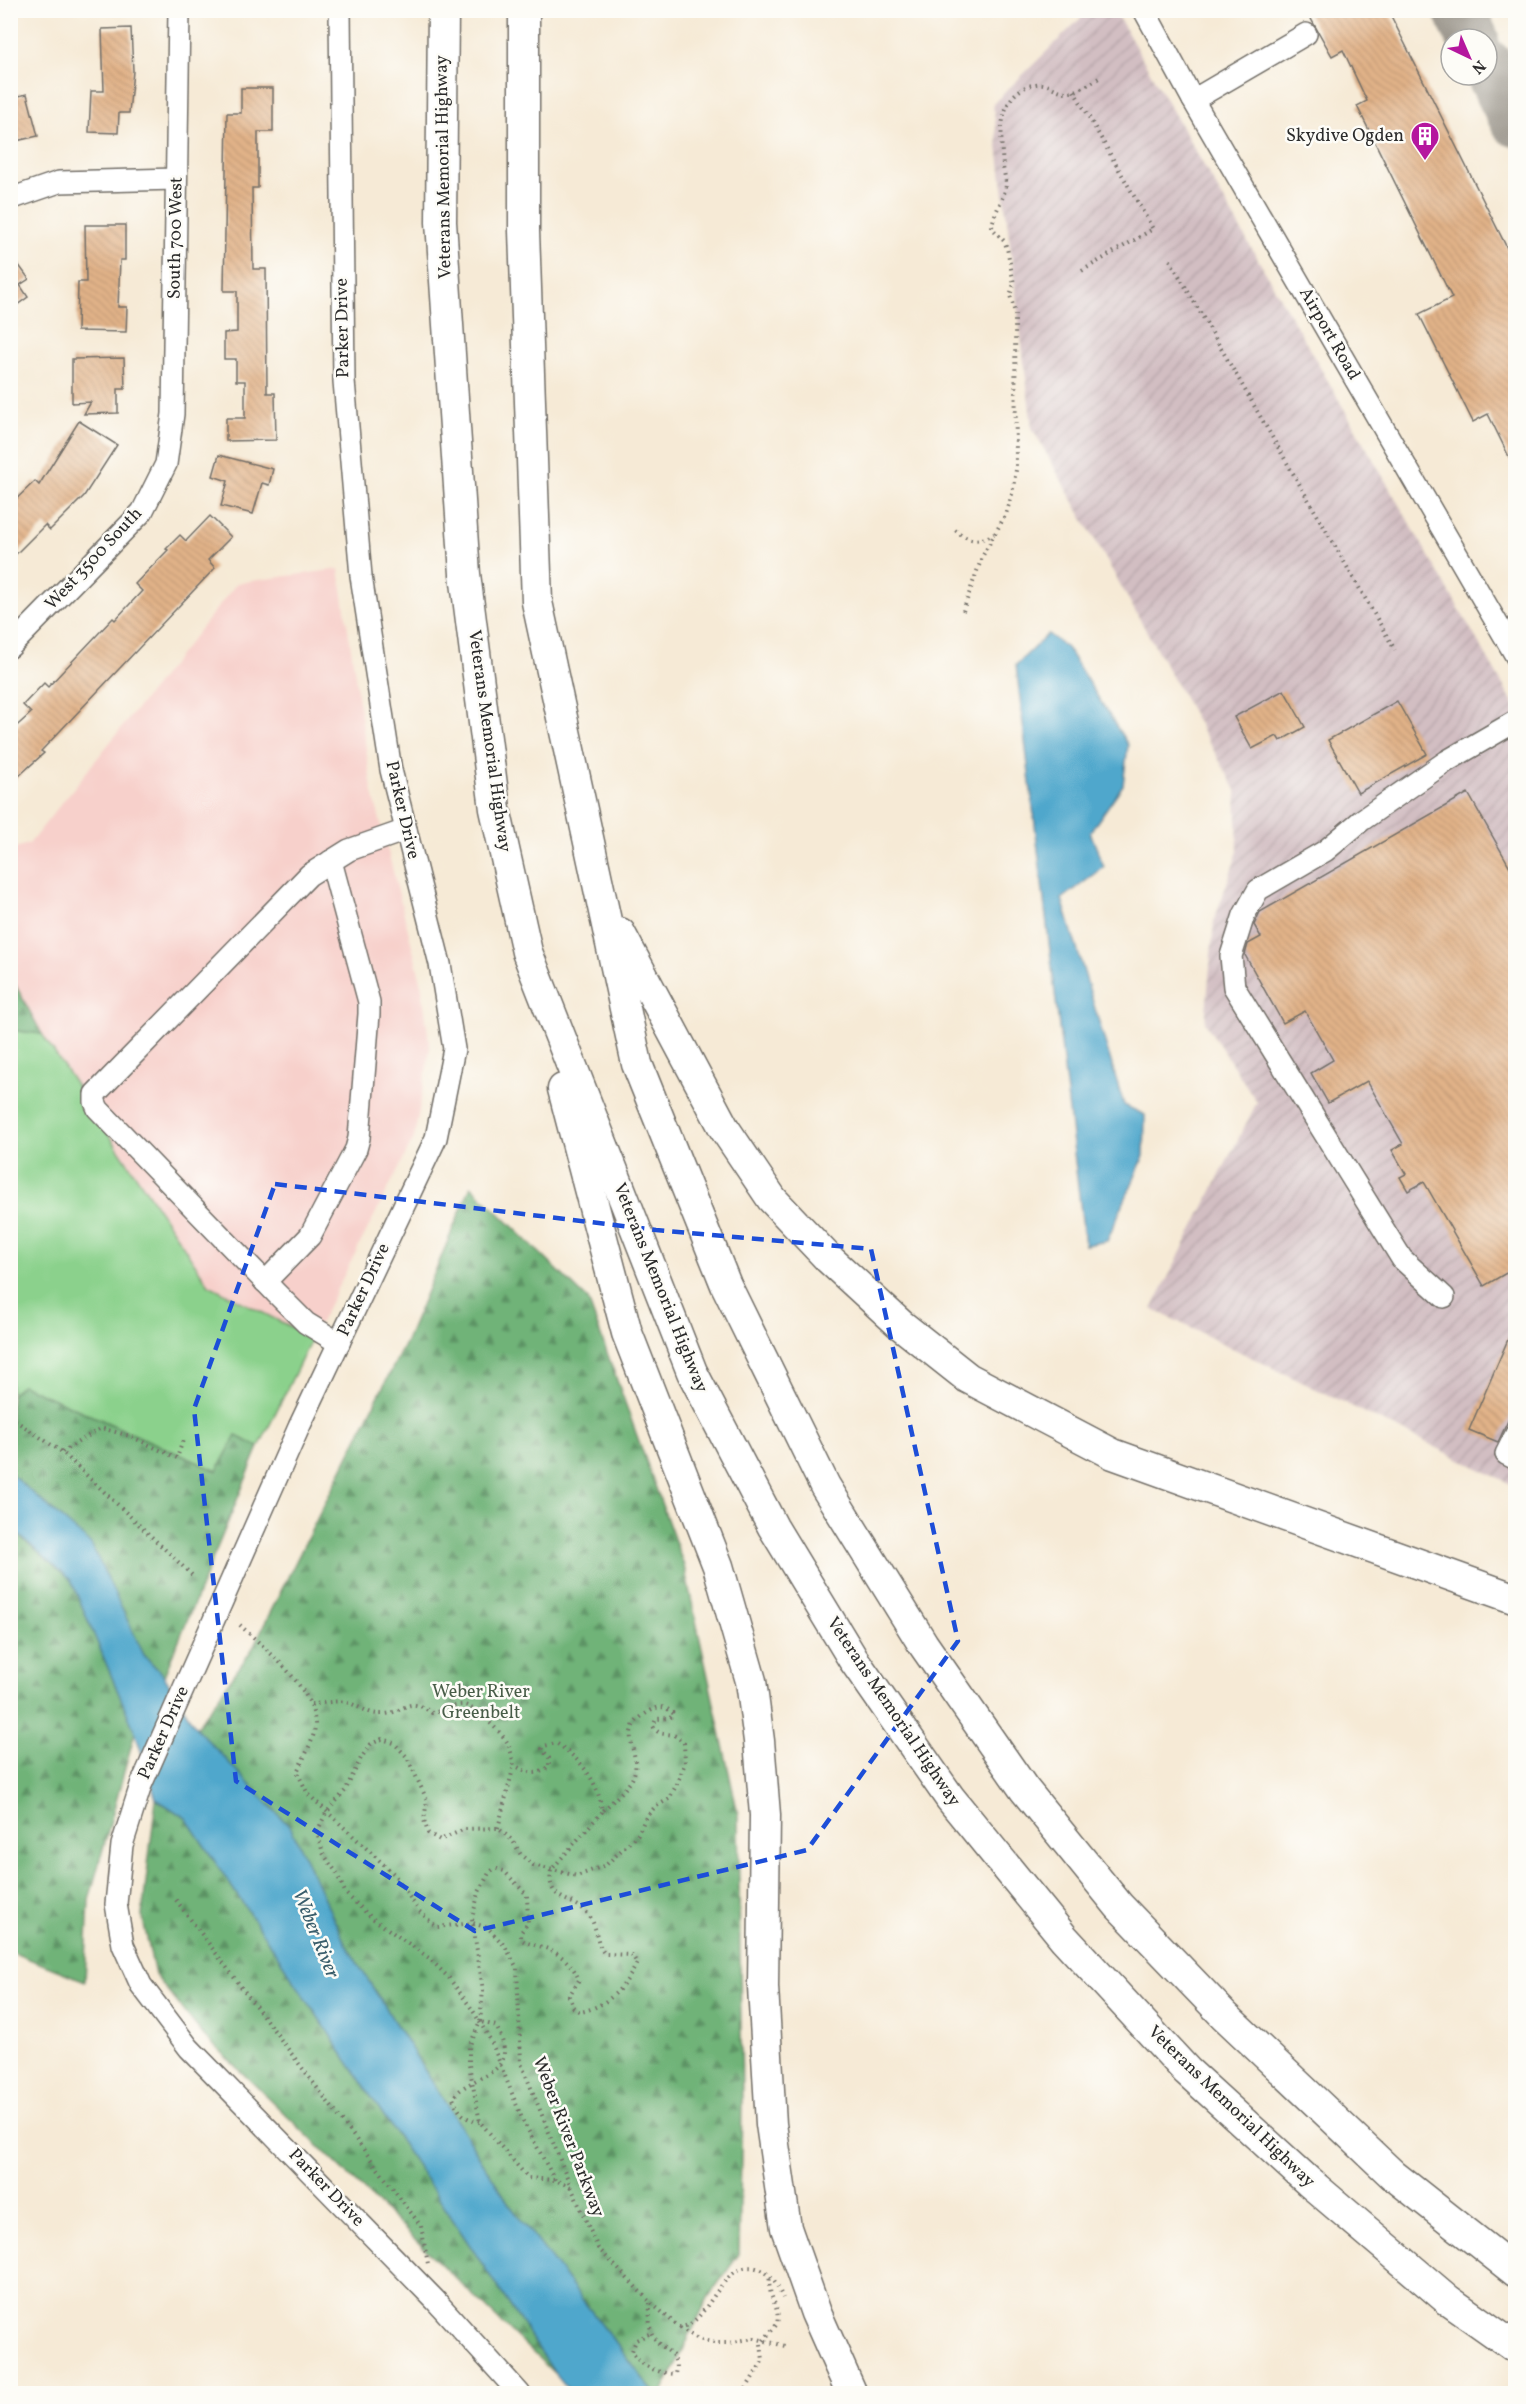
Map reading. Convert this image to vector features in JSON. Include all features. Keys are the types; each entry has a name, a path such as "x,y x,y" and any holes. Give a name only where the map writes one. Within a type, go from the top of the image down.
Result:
{"highway":[{"name":"Veterans Memorial Highway","path":"443,10 441,222 465,574 495,809 527,952 692,1372 785,1548 853,1659 950,1798 1064,1938 1187,2071 1309,2182 1448,2300 1515,2348"},
{"path":"524,10 524,231 537,602 637,1064 726,1285 825,1486 923,1644 1024,1789 1119,1906 1224,2015 1393,2175 1515,2272"},
{"path":"603,900 724,1128 772,1199 828,1258 901,1325 968,1378 1113,1454 1515,1599"},
{"path":"527,952 627,1333 718,1566 751,1681 765,1815 763,1987 771,2124 786,2228 816,2313 852,2394"}],"street":[{"name":"South 700 West","path":"166,464 174,414 178,10"},
{"name":"Parker Drive","path":"340,10 344,381 362,576 391,770 440,964 454,1049 436,1138 294,1438 141,1785 122,1845 116,1904 123,1945 141,1985 189,2048 435,2300 520,2394"},
{"name":"Airport Road","path":"1144,10 1193,100 1515,656"},
{"path":"1193,100 1306,34"},
{"path":"10,199 59,182 176,179"},
{"name":"West 3500 South","path":"10,647 142,512 166,464"},
{"path":"1444,1297 1402,1259 1234,987 1230,956 1245,915 1258,890 1325,851 1362,820 1437,768 1515,721"},
{"path":"339,1342 306,1323 265,1282 98,1109 95,1094 309,875 349,850 406,831"},
{"path":"265,1282 301,1248 318,1225 356,1149 359,1138 369,1002 331,861"},
{"path":"1515,1434 1506,1454 1515,1459"}],"path":[{"path":"963,611 974,575 1006,513 1016,470 1015,313 1010,295 1014,284 1007,248 992,228 1006,183 1003,166 1002,120 1006,107 1021,90 1036,84 1045,84 1066,92 1074,92 1101,77"},
{"path":"1074,92 1153,229 1080,272"},
{"path":"1170,260 1395,650"},
{"path":"955,530 966,539 974,541 994,534"},
{"path":"10,1417 62,1452 192,1575"},
{"path":"62,1452 101,1428 129,1436 177,1458 183,1440"},
{"path":"240,1625 291,1675 311,1704 315,1726 310,1744 297,1772 308,1794 394,1874 418,1911 437,1927 473,1923"},
{"path":"311,1704 347,1702 369,1714 387,1714 408,1705 420,1704 432,1713 456,1705 467,1705 488,1721 507,1742 514,1765 498,1828"},
{"path":"555,2180 523,2121 491,2041 480,2022 449,1978 429,1958 372,1918 346,1894 324,1853 317,1832 326,1813 345,1791 361,1758 371,1744 382,1738 394,1743 407,1757 427,1800 424,1820 428,1833 440,1840 465,1829 498,1828 513,1841 521,1855 533,1865 551,1870 577,1876 606,1865 638,1834 645,1817 669,1799 677,1784 685,1763 684,1743 675,1736 656,1732 653,1726 656,1719 670,1718 674,1714 666,1707 658,1706 632,1726 630,1744 635,1761 633,1777 551,1870 550,1881 554,1891 589,1915 599,1947 605,1954 632,1955 637,1963 630,1978 612,1997 592,2010 580,2012 573,2007 569,1996 579,1980 576,1972 566,1960 552,1950 527,1944 521,1939 521,1932 528,1923 527,1895 504,1871 495,1869 489,1873 472,1918 483,1990 480,2022 470,2047 469,2066 480,2122 528,2178 555,2180 571,2187"},
{"path":"514,1765 528,1773 540,1773 549,1767 549,1758 542,1749 544,1746 556,1743 568,1751 592,1780 600,1794 602,1812"},
{"path":"176,1900 421,2226 435,2300"},
{"name":"Weber River Parkway","path":"473,1923 488,1928 505,1946 517,1968 521,2063 598,2248 650,2302 679,2327 698,2339 728,2343 754,2338 785,2346"},
{"path":"480,2022 496,2026 502,2037 504,2054 500,2065 487,2077 458,2090 453,2098 458,2110 466,2119 480,2122"},
{"path":"679,2327 689,2325 737,2270"},
{"path":"743,2394 763,2360 761,2344 777,2324 778,2318 768,2289 770,2276"},
{"path":"650,2302 651,2333 659,2345 671,2352 677,2364 675,2374 663,2373 636,2360 632,2351 636,2340 651,2333"}],"highlighted area":[{"path":"275,1184 656,1230 871,1249 958,1641 807,1850 475,1931 236,1781 194,1409"}],"shaded area":[{"path":"1088,11 1115,11 1515,706 1515,1486 1152,1309 1257,1102 1205,1023 1214,921 1238,851 1236,790 1032,428 993,104"},
{"path":"339,569 372,789 421,981 430,1049 414,1138 312,1338 209,1285 35,1033 11,984 11,849 29,844 237,583"}],"green space":[{"path":"11,977 42,1034 11,1030"},
{"path":"11,1030 42,1034 209,1285 312,1338 259,1447 236,1436 217,1471 22,1385 11,1395"},
{"name":"Weber River Greenbelt","path":"471,1186 588,1300 684,1566 738,1814 742,2104 739,2254 709,2296 662,2393 654,2393 509,2204 346,1945 291,1828 196,1728 251,1651 406,1341"},
{"path":"22,1385 217,1471 236,1436 259,1447 164,1676 144,1655 91,1544 11,1474 11,1395"},
{"path":"10,1528 71,1580 135,1732 89,1900 85,1981 11,1952"},
{"path":"156,1799 186,1818 556,2375 204,2036 155,1975 142,1915"}],"water":[{"path":"1048,634 1067,648 1128,745 1123,785 1090,832 1104,867 1062,899 1124,1105 1145,1115 1144,1156 1107,1241 1085,1245 1016,665"},
{"name":"Weber River","path":"11,1474 91,1544 144,1655 164,1676 196,1728 291,1828 346,1945 509,2204 654,2393 571,2393 556,2375 186,1818 156,1799 135,1732 71,1580 11,1528"}],"building":[{"path":"1306,10 1388,10 1515,264 1515,469 1488,414 1473,422 1419,314 1452,298 1357,106 1367,101 1343,50 1332,56"},
{"path":"131,28 133,71 129,113 119,113 118,133 89,132 91,91 104,91 102,29"},
{"path":"241,88 273,88 273,132 258,132 258,188 252,188 253,269 266,269 267,393 275,393 276,440 226,441 226,418 245,418 245,381 236,381 236,359 224,359 224,333 237,332 237,291 224,291 227,113 241,113"},
{"path":"27,94 38,136 16,141 13,131 10,132 10,98"},
{"path":"85,225 125,225 125,260 120,260 118,307 127,307 126,332 77,331 78,282 86,282"},
{"path":"10,253 29,279 20,285 28,297 10,310"},
{"path":"124,358 125,389 118,389 118,413 84,414 91,402 72,403 72,359"},
{"path":"79,421 117,445 84,496 50,530 45,525 10,560 10,505 35,481 39,485"},
{"path":"219,455 273,469 269,485 262,483 253,514 221,506 228,481 213,476"},
{"path":"210,516 231,537 208,560 215,568 41,751 44,753 10,784 10,732 31,713 23,705 44,683 48,687 113,618 115,620 142,591 135,584 168,550 166,549 180,535 186,541"},
{"path":"1284,690 1305,727 1280,741 1277,736 1252,749 1234,717"},
{"path":"1397,701 1427,754 1358,793 1328,740"},
{"path":"1468,793 1515,876 1515,1268 1484,1286 1424,1182 1408,1191 1400,1177 1406,1174 1392,1150 1403,1144 1367,1081 1328,1103 1311,1073 1333,1060 1305,1011 1283,1023 1245,955 1248,944 1261,937 1254,925 1260,912"},
{"path":"1515,1323 1515,1406 1498,1442 1469,1430"}],"taxiway":[{"path":"1459,10 1467,27"},
{"path":"1498,87 1516,121"}],"place":[{"name":"Skydive Ogden","path":"1425,162"}]}
